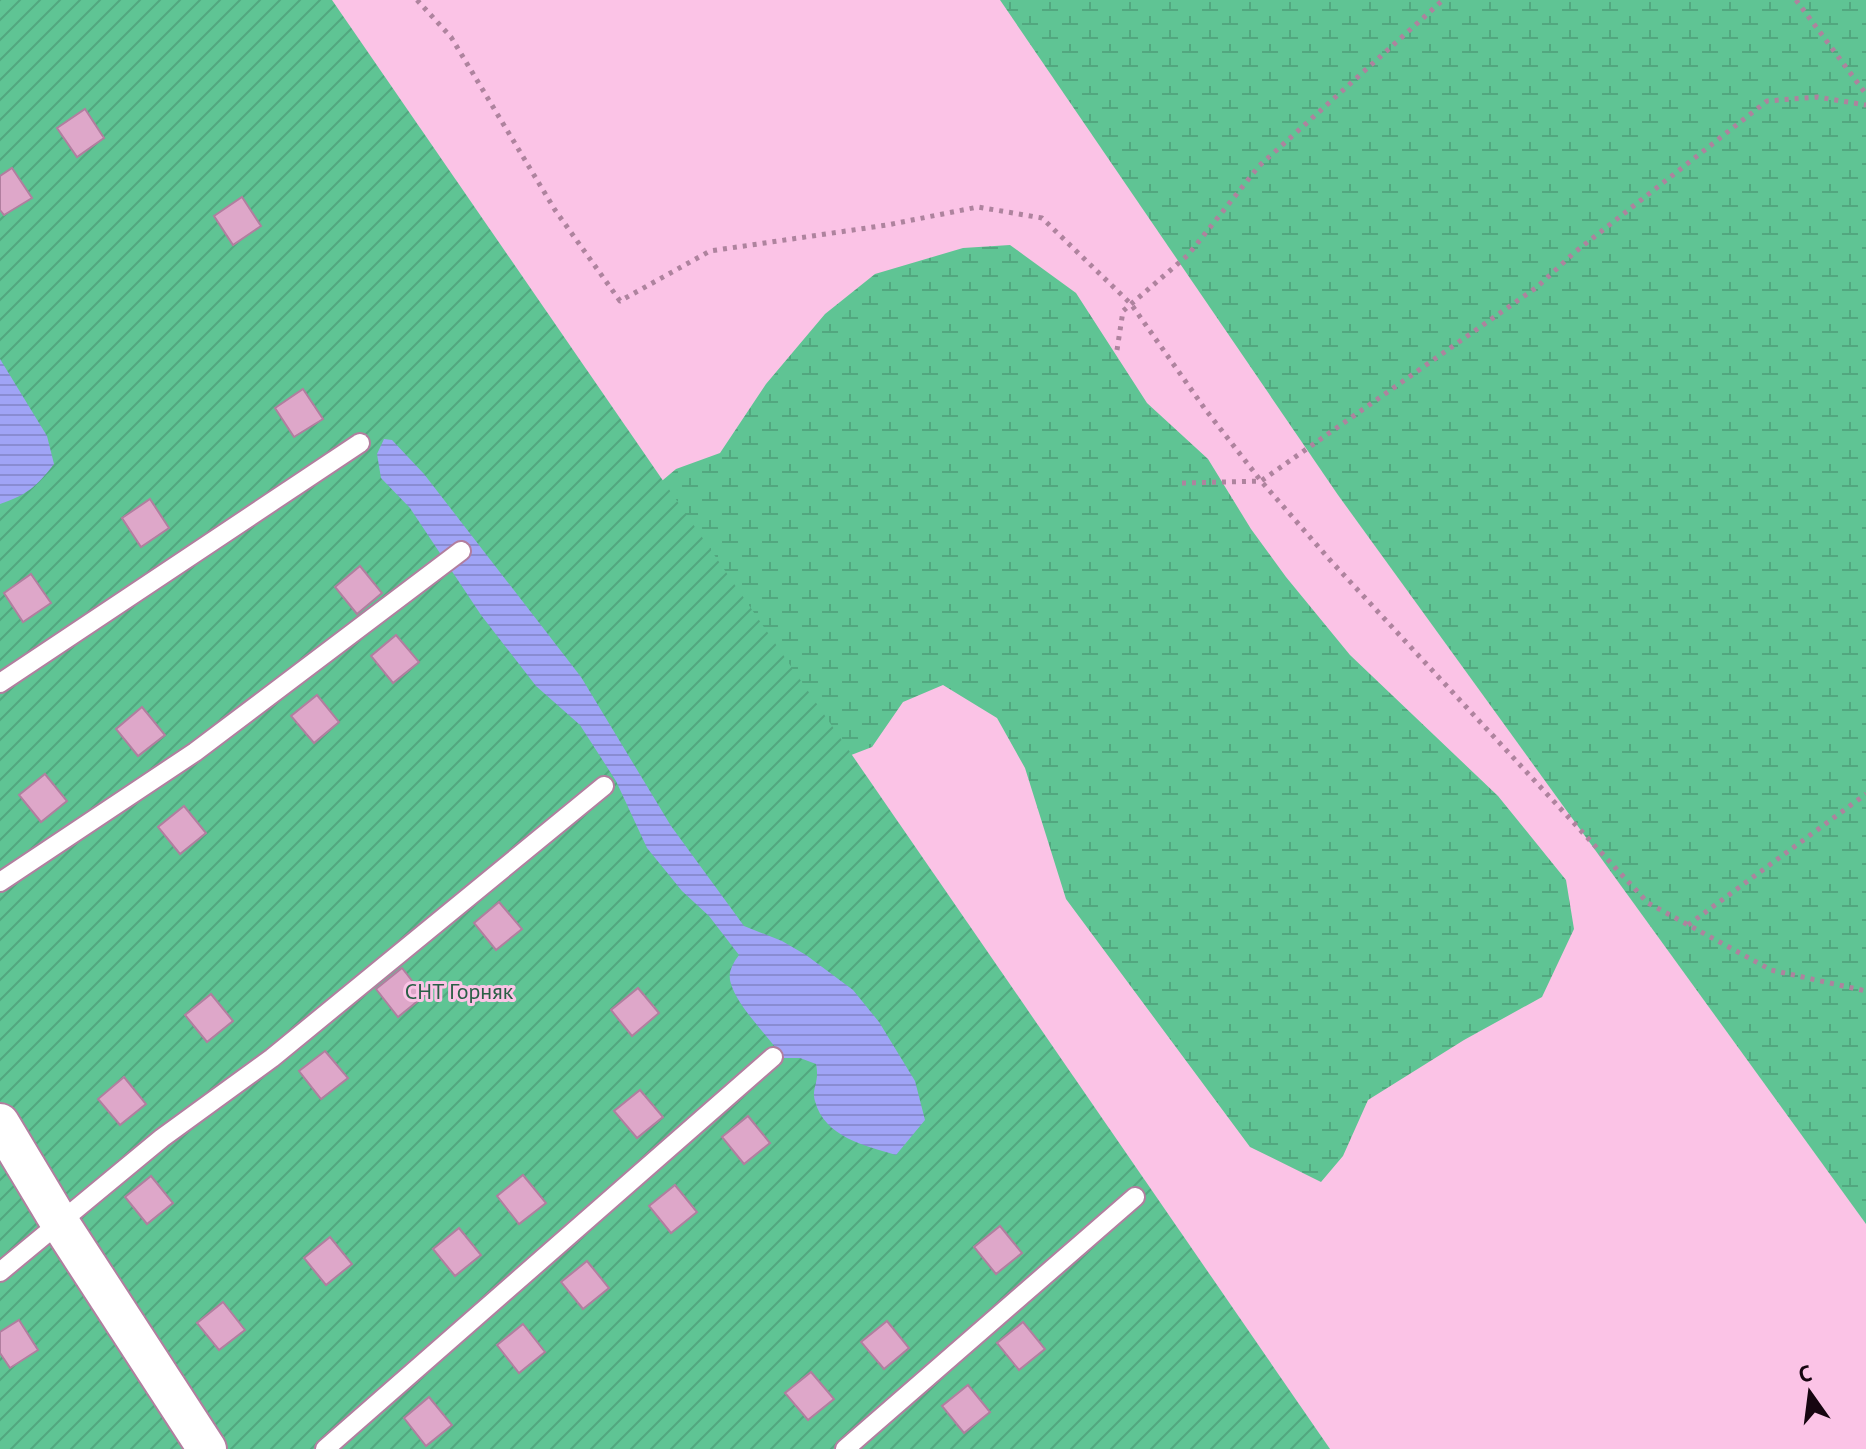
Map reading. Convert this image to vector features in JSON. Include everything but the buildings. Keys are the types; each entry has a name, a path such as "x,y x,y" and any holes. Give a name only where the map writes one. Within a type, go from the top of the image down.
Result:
{"street":[{"path":"0,1123 60,1223 207,1449"}],"lane":[{"path":"0,683 360,443"},
{"path":"0,882 195,752 461,551"},
{"path":"0,1272 162,1138 272,1058 604,786"},
{"path":"325,1449 773,1057"},
{"path":"845,1449 1135,1197"}],"path":[{"path":"417,0 451,37 555,210 620,301 710,251 887,225 978,207 1042,218 1131,304 1205,409 1261,481 1330,560 1648,903 1771,970 1866,991"},
{"path":"1117,350 1123,311 1188,255 1259,166 1443,0"},
{"path":"1796,0 1866,94"},
{"path":"1182,483 1261,481 1537,287 1575,252 1767,101 1817,97 1866,105"},
{"path":"1688,925 1866,794"}],"green space":[{"name":"СНТ Горняк","path":"0,0 332,0 1330,1449 0,1449"},
{"path":"1000,0 1866,0 1866,1224 1338,495"},
{"path":"1010,245 1076,293 1147,403 1208,459 1251,529 1350,655 1498,796 1566,880 1574,929 1542,997 1464,1040 1368,1100 1343,1156 1321,1182 1250,1147 1066,899 1025,768 997,718 943,685 903,702 872,747 820,767 637,502 676,469 720,453 766,384 825,314 875,274 963,248"}],"water":[{"path":"0,359 47,436 54,464 31,489 0,504"},
{"path":"384,439 392,440 424,474 581,677 671,826 744,926 782,941 806,955 853,990 879,1022 915,1081 925,1120 896,1155 848,1138 827,1123 814,1096 816,1064 800,1058 783,1058 747,1012 730,980 731,968 739,955 709,916 682,891 647,848 616,781 580,725 536,686 481,615 410,508 381,478 377,454"}]}
